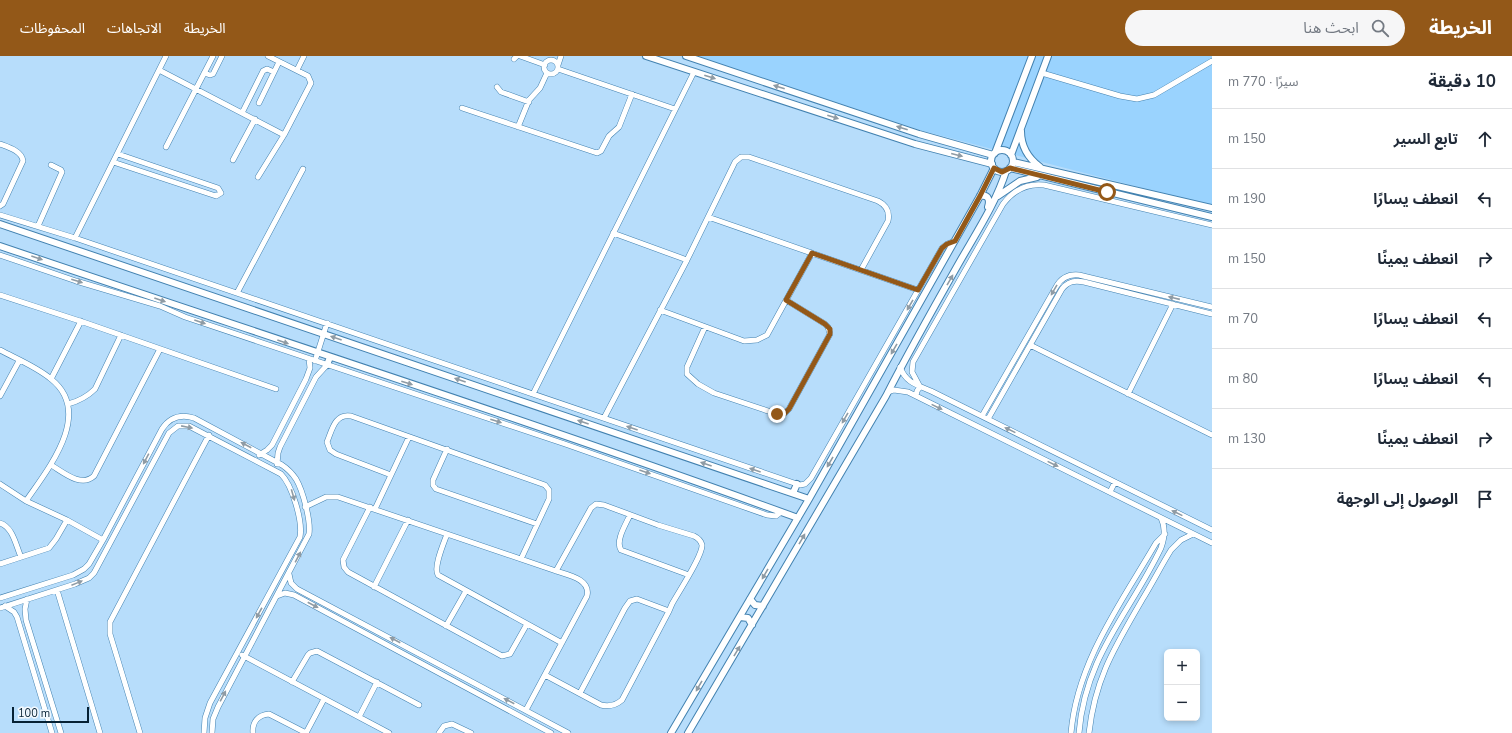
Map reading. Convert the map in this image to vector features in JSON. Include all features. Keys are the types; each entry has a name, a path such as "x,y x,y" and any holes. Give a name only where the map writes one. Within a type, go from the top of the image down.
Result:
{"street":[{"path":"75,238 166,56"},
{"path":"166,147 213,56"},
{"path":"204,73 210,75 213,74 222,56"},
{"path":"258,177 284,135 311,83 308,76 268,56"},
{"path":"297,70 304,56"},
{"path":"520,56 545,65"},
{"path":"558,67 556,61 550,58 545,65 545,69 548,73 554,74 558,67 561,56"},
{"path":"646,56 915,144 993,166 1000,171 1009,167 1047,170 1212,208"},
{"path":"686,56 920,134 994,154 1004,150 1011,155"},
{"path":"672,733 809,499 980,196 993,166 994,154 1032,56"},
{"path":"688,733 888,392 900,367 988,213 1009,167 1011,155 1048,56"},
{"path":"1042,73 1120,96 1137,99 1154,95 1212,61"},
{"path":"251,96 259,102 279,62"},
{"path":"558,67 675,109"},
{"path":"242,113 265,69 274,72"},
{"path":"159,70 284,135"},
{"path":"533,394 694,72"},
{"path":"518,127 529,102 538,91 548,73"},
{"path":"497,87 501,92 529,102"},
{"path":"462,108 599,153 610,136 619,127 632,94"},
{"path":"233,160 255,119"},
{"path":"1021,129 1023,144 1029,158 1047,170"},
{"path":"915,144 920,134"},
{"path":"0,144 20,153 23,157 23,161 3,204 0,206"},
{"path":"113,162 216,196 221,193 218,188 118,154"},
{"path":"604,418 687,260 735,162 739,158 749,157 884,204 887,209 888,221 861,270"},
{"path":"38,226 62,172 51,165"},
{"path":"1009,167 1212,217"},
{"path":"158,177 161,168"},
{"path":"237,293 303,169"},
{"path":"995,198 1008,188 1020,182 1041,176"},
{"path":"1084,186 1086,179"},
{"path":"920,387 912,372 913,362 1003,204 1017,191 1028,186 1044,185 1212,225"},
{"path":"980,196 984,196 989,199 988,213"},
{"path":"0,215 75,238 797,484 805,484 811,478 942,248 955,241"},
{"path":"708,217 918,290"},
{"path":"0,224 809,499"},
{"path":"613,233 687,260"},
{"path":"0,246 524,421 798,518"},
{"path":"660,310 744,341 757,340 767,335 812,253"},
{"path":"0,255 76,281 139,300 309,359 565,444 767,515 776,516 781,512"},
{"path":"982,416 1059,281 1067,276 1079,275 1212,307"},
{"path":"988,419 1062,289 1070,282 1084,282 1212,314"},
{"path":"0,295 81,321 276,388"},
{"path":"705,326 687,365 687,374 698,384 714,393 777,414 782,414 789,409 830,332 825,324 786,300"},
{"path":"1128,394 1172,304"},
{"path":"51,379 81,321"},
{"path":"315,361 326,323"},
{"path":"68,404 84,398 95,389 121,335"},
{"path":"1030,345 1212,436"},
{"path":"51,465 79,480 87,481 94,476 160,349"},
{"path":"0,350 51,379 62,390 68,404 69,418 67,430 51,465 26,501"},
{"path":"272,468 277,466 280,447 316,377 327,365 330,357"},
{"path":"258,461 258,456 272,445 306,379 310,368 309,359"},
{"path":"0,395 19,360"},
{"path":"900,367 910,382 1212,530"},
{"path":"916,396 920,387"},
{"path":"888,392 901,390 916,396 1212,543"},
{"path":"0,598 79,573 89,564 164,425 174,418 181,416 194,418 278,462 287,468 296,479 309,523 309,534 215,714 212,724 212,733"},
{"path":"391,475 336,454 330,450 327,442 337,420 344,416 351,416 545,484 549,490 549,499 521,559"},
{"path":"3,607 81,582 94,573 169,433 178,426 189,426 272,468 281,474 290,485 300,521 301,532 298,542 207,710 204,733"},
{"path":"140,733 110,634 110,622 209,436"},
{"path":"409,437 391,475 345,556 343,563 348,572 492,651 505,656 511,652 527,624"},
{"path":"447,450 433,480 434,487 537,524"},
{"path":"137,474 145,478"},
{"path":"1110,492 1115,482"},
{"path":"0,484 26,501 67,520 103,540"},
{"path":"793,493 797,484"},
{"path":"305,507 326,497 334,496 373,508 580,580 586,586 588,593 526,710"},
{"path":"545,675 607,706 613,706 622,700 701,551 702,546 698,538 600,504 593,505 556,571"},
{"path":"630,515 619,541 619,547 621,550 688,575"},
{"path":"1079,733 1084,700 1098,660 1113,630 1161,548 1165,534 1164,523 1161,518"},
{"path":"0,564 49,548 67,520"},
{"path":"374,587 408,520"},
{"path":"0,523 7,527 10,531 21,557"},
{"path":"447,534 436,566 436,572 441,577 562,643"},
{"path":"1072,733 1077,698 1091,657 1101,636 1156,543 1165,534"},
{"path":"1089,733 1096,692 1107,662 1170,552 1181,540 1192,534"},
{"path":"1161,548 1170,552"},
{"path":"289,574 292,583 297,589 568,733"},
{"path":"57,590 100,733"},
{"path":"446,626 466,591"},
{"path":"277,596 285,593 294,595 551,733"},
{"path":"27,599 25,609 26,620 61,733"},
{"path":"580,693 630,601 634,599 641,600 669,611"},
{"path":"750,599 756,605 763,606"},
{"path":"3,607 14,612 16,617 52,733"},
{"path":"740,617 748,618 752,625"},
{"path":"292,682 308,655 313,651 317,651 419,705"},
{"path":"238,653 389,733"},
{"path":"359,717 377,682"},
{"path":"253,733 255,720 263,715 269,714 306,733 324,699"},
{"path":"439,733 444,726 452,724 471,733"}],"shaded area":[{"path":"695,56 1212,56 1212,206 923,131"}],"route":[{"path":"777,414 784,414 789,409 830,334 830,329 825,324 786,300 812,253 918,290 942,248 949,242 955,241 994,168 1002,172 1010,168 1107,192"}]}
